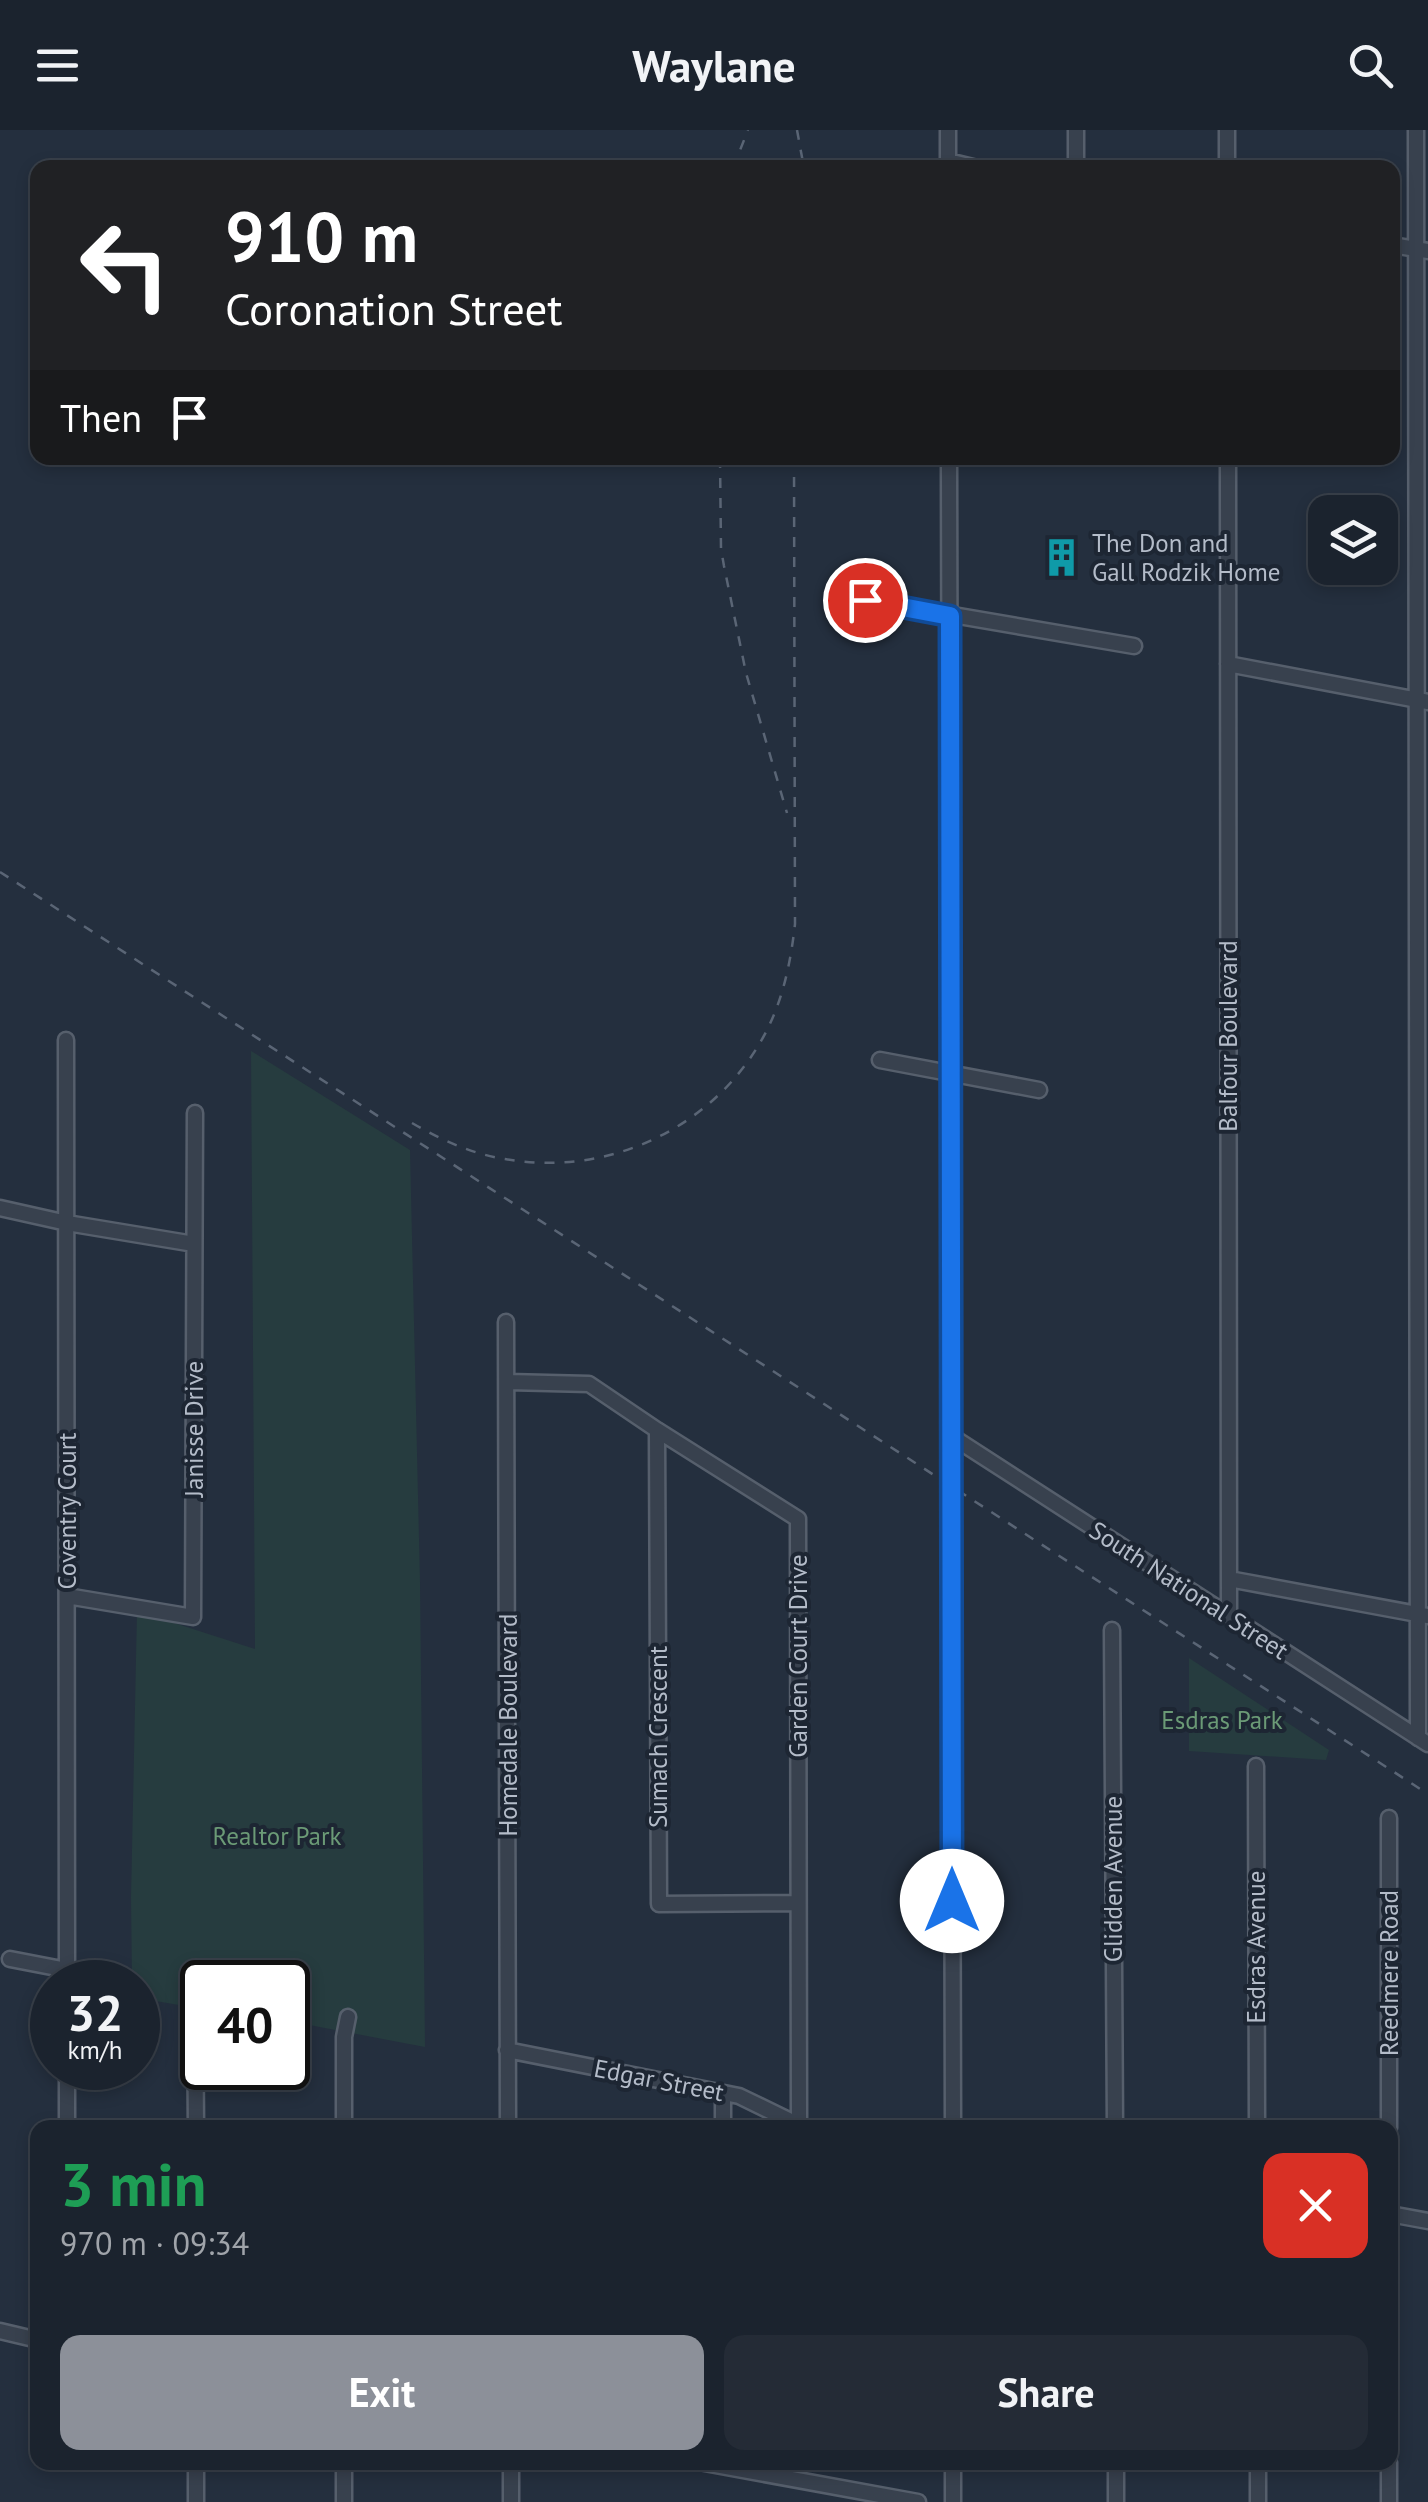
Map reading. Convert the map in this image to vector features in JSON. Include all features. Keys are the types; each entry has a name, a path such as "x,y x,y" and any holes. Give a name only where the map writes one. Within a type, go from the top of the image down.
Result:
{"street":[{"path":"948,130 948,160"},
{"path":"1076,130 1076,160"},
{"path":"1227,130 1227,160"},
{"path":"1416,130 1422,250 1423,1741"},
{"path":"949,465 953,2120"},
{"name":"Balfour Boulevard","path":"1228,465 1229,1616"},
{"path":"865,600 1134,646"},
{"path":"1228,664 1422,701"},
{"name":"Coventry Court","path":"66,1040 67,1960"},
{"path":"880,1060 1039,1090"},
{"name":"Janisse Drive","path":"67,1596 193,1618 195,1113"},
{"path":"0,1208 194,1244"},
{"name":"Homedale Boulevard","path":"506,1322 508,2120"},
{"name":"Garden Court Drive","path":"507,1382 589,1384 798,1519 802,2120"},
{"name":"Sumach Crescent","path":"658,1430 658,1904 798,1903"},
{"name":"South National Street","path":"951,1436 1423,1741"},
{"path":"1229,1579 1423,1615"},
{"name":"Glidden Avenue","path":"1112,1630 1114,2120"},
{"name":"Esdras Avenue","path":"1256,1766 1257,2120"},
{"name":"Reedmere Road","path":"1388,1818 1389,2120"},
{"path":"10,1959 30,1965"},
{"path":"344,2120 344,2036 348,2017"},
{"name":"Edgar Street","path":"508,2050 723,2092 789,2120"},
{"path":"67,2090 67,2120"},
{"path":"196,2090 196,2120"},
{"path":"723,2092 723,2120"},
{"path":"1398,2215 1428,2220"},
{"path":"0,2331 30,2338"},
{"path":"196,2470 196,2502"},
{"path":"344,2470 344,2502"},
{"path":"511,2470 512,2502"},
{"path":"750,2470 918,2502"},
{"path":"953,2470 954,2502"},
{"path":"1116,2470 1116,2502"},
{"path":"1258,2470 1258,2502"},
{"path":"1389,2470 1390,2502"}],"green space":[{"name":"Realtor Park","path":"251,1051 410,1150 425,2047 310,2025 310,1960 180,1960 180,2005 160,2002 160,1960 132,1960 137,1611 255,1649"},
{"name":"Esdras Park","path":"1189,1658 1329,1750 1326,1760 1189,1751"}],"railway":[{"path":"736,160 748,130"},
{"path":"797,130 803,160"},
{"path":"720,465 724,566 746,673 787,813"},
{"path":"412,1123 457,1146 505,1159 545,1163 584,1160 622,1151 658,1137 692,1117 722,1092 768,1028 786,977 795,924 794,465"},
{"path":"0,872 1428,1794"}],"place":[{"name":"The Don and Gall Rodzik Home","path":"1062,557"}],"route":[{"path":"865,600 950,616 952,1901"}]}
